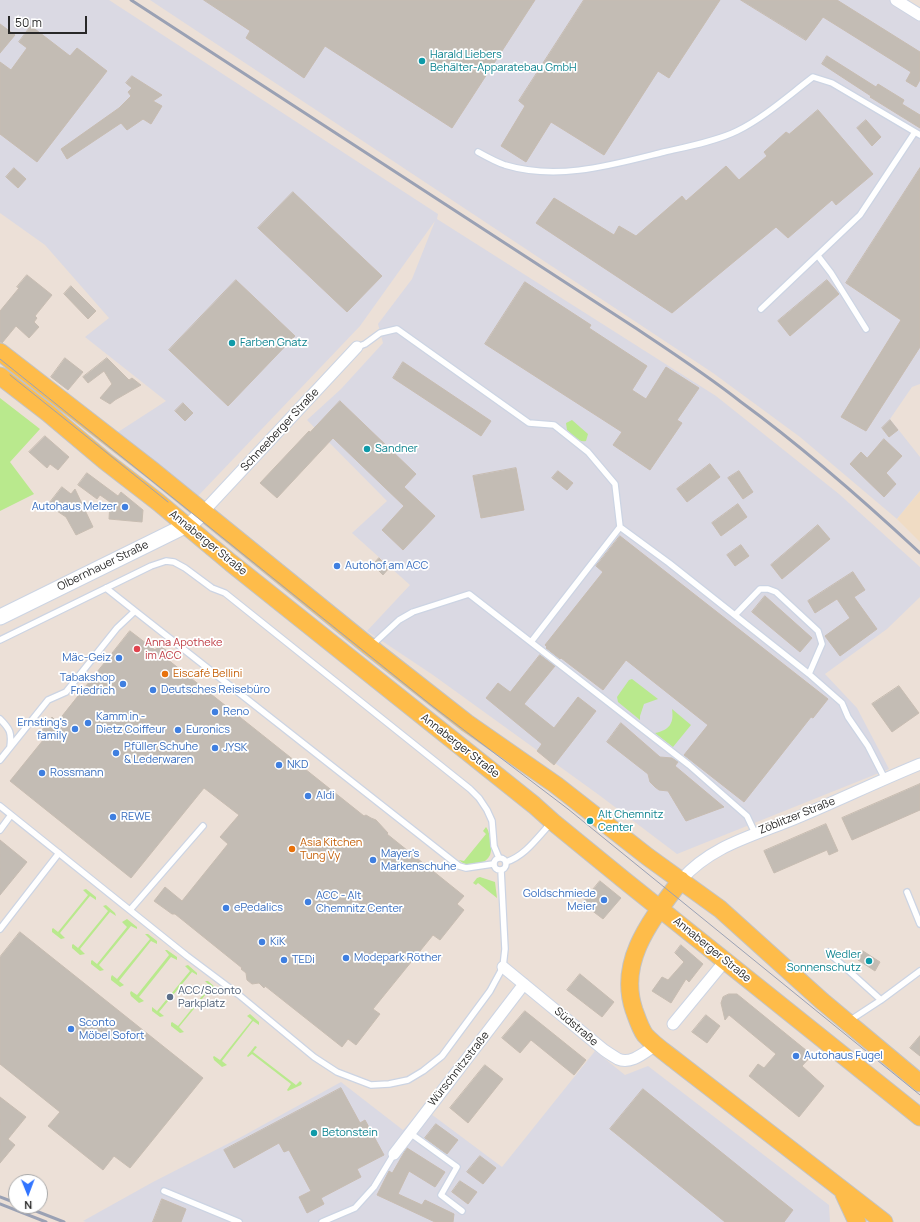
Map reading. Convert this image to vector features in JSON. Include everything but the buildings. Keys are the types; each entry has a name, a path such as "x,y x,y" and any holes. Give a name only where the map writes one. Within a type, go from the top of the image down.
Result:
{"main road":[{"name":"Annaberger Straße","path":"0,352 152,470 194,520 357,665 529,801 552,822 920,1117"},
{"name":"Annaberger Straße","path":"0,376 48,413 105,461 194,520 370,647 467,722 556,785 648,857 681,880 720,910 822,1001 920,1083"},
{"path":"681,880 642,936 635,953 630,975 631,1000 645,1034 656,1045 883,1222"},
{"path":"842,1190 857,1222"}],"street":[{"path":"896,0 920,15"},
{"name":"Schneeberger Straße","path":"194,520 358,347"},
{"name":"Olbernhauer Straße","path":"0,617 194,520"},
{"name":"Zöblitzer Straße","path":"681,880 696,864 716,852 755,833 788,821 920,764"},
{"path":"673,1024 725,961"},
{"name":"Südstraße","path":"503,967 604,1050 619,1060 637,1058 656,1045"},
{"name":"Würschnitzstraße","path":"394,1154 524,984"}],"lane":[{"path":"478,152 505,165 535,170 574,171 605,166 700,144 735,132 763,116 813,77 832,83 918,134 860,215 761,308"},
{"path":"818,256 831,273 866,329"},
{"path":"358,347 365,344 380,333 397,329 528,423 554,425 588,452 615,484 620,527 531,642"},
{"path":"620,527 809,674 842,703 848,717 868,746 885,779"},
{"path":"0,640 151,566 166,561 174,562 185,568 212,588 225,593 464,784 479,798 487,810 492,821 494,846 499,858"},
{"path":"106,588 459,866 466,868 493,864 495,860 499,858"},
{"path":"734,615 760,589 768,589 776,592 818,631 822,644 809,674"},
{"path":"370,647 399,620 413,612 469,594 689,765 747,816 755,833"},
{"path":"0,760 48,700 66,692 118,628 135,611"},
{"path":"0,719 12,735 10,747"},
{"path":"0,806 186,956 239,995 314,1057 337,1072 371,1085 389,1084 408,1080 423,1071 442,1056 490,991 503,967 505,949 501,870 504,868 506,862"},
{"path":"0,830 11,815"},
{"path":"506,862 522,854 552,822"},
{"path":"130,910 203,826"},
{"path":"0,929 59,853"},
{"path":"499,858 503,858 506,862"},
{"path":"493,864 495,868 501,870"},
{"path":"907,892 920,924"},
{"path":"828,952 881,1000"},
{"path":"847,1022 881,1000 920,971"},
{"path":"410,1133 457,1167 441,1195 462,1211"},
{"path":"322,1222 355,1208 374,1187 394,1154"},
{"path":"164,1191 239,1222"}],"shaded area":[{"path":"0,0 109,0 438,214 437,219 716,396 839,494 920,567 920,597 887,629 825,674 857,708 889,769 677,854 599,795 433,675 367,631 410,585 352,533 387,501 307,420 341,389 383,343 378,324 412,279 435,221 360,326 198,496 115,434 166,401 85,337 109,318 45,245 0,213"},
{"path":"150,0 896,0 920,15 920,384 912,387 890,419 920,457 920,491 897,519 800,437 713,373"},
{"path":"920,491 920,542 897,519"},
{"path":"595,1051 625,1075 648,1066 829,1205 830,1222 83,1221 341,1082 403,1130 423,1108 502,1167"}],"green space":[{"path":"0,398 40,429 10,462 34,494 0,511"},
{"path":"572,420 588,434 586,441 580,441 567,430 566,423"},
{"path":"632,679 658,699 644,704 640,720 618,702 617,697 629,680"},
{"path":"672,709 691,725 673,747 655,733 664,730 670,725"},
{"path":"486,827 489,833 491,847 491,853 488,859 476,865 462,863 459,860 464,861 486,834 483,831"},
{"path":"480,877 495,882 497,898 478,883 476,885 473,883"},
{"path":"86,889 96,897 96,900 90,896 60,933 65,938 61,939 52,932 52,929 53,928 58,932 88,895 83,890"},
{"path":"106,905 115,913 116,916 110,912 80,949 85,954 80,955 72,948 72,945 73,944 78,948 108,911 103,906"},
{"path":"127,919 137,927 137,929 131,926 99,965 104,970 100,971 91,964 91,961 92,960 97,964 127,927 122,922"},
{"path":"145,934 148,934 157,941 157,944 151,941 119,981 124,985 120,987 111,980 111,977 112,975 117,979 150,939"},
{"path":"165,950 177,957 177,960 171,957 139,997 144,1001 139,1003 131,996 130,993 131,991 137,995 169,955"},
{"path":"188,965 197,973 197,975 192,972 159,1012 164,1016 160,1017 152,1011 152,1007 157,1011 190,971 185,966"},
{"path":"205,981 208,981 217,989 217,991 211,988 179,1027 184,1032 180,1033 171,1026 171,1023 172,1022 178,1026 210,986"},
{"path":"250,1014 259,1022 259,1025 253,1021 222,1061 227,1065 222,1067 214,1060 213,1057 214,1056 220,1060 252,1020 247,1016"},
{"path":"255,1046 257,1047 253,1052 296,1085 300,1081 302,1083 301,1085 288,1091 287,1090 291,1084 252,1054 248,1057 247,1056"}],"tram line":[{"path":"0,359 431,705 568,809 920,1095"},
{"path":"10,375 168,502"}],"railway":[{"path":"131,0 634,327 702,373 810,456 855,494 920,553"},
{"path":"0,1197 8,1200"},
{"path":"0,1204 46,1222"},
{"path":"44,1214 64,1222"}],"place":[{"name":"Harald Liebers Behälter-Apparatebau GmbH","path":"422,61"},
{"name":"Farben Gnatz","path":"232,343"},
{"name":"Sandner","path":"367,449"},
{"name":"Autohaus Melzer","path":"125,507"},
{"name":"Autohof am ACC","path":"337,566"},
{"name":"Anna Apotheke im ACC","path":"137,649"},
{"name":"Mäc-Geiz","path":"119,658"},
{"name":"Eiscafé Bellini","path":"165,674"},
{"name":"Tabakshop Friedrich","path":"123,684"},
{"name":"Deutsches Reisebüro","path":"153,690"},
{"name":"Reno","path":"215,712"},
{"name":"Kamm in - Dietz Coiffeur","path":"88,723"},
{"name":"Ernsting's family","path":"75,729"},
{"name":"Euronics","path":"178,730"},
{"name":"JYSK","path":"215,748"},
{"name":"Pfüller Schuhe & Lederwaren","path":"116,753"},
{"name":"NKD","path":"279,765"},
{"name":"Rossmann","path":"42,773"},
{"name":"Aldi","path":"308,796"},
{"name":"REWE","path":"113,817"},
{"name":"Alt Chemnitz Center","path":"590,821"},
{"name":"Asia Kitchen Tung Vy","path":"292,849"},
{"name":"Mayer's Markenschuhe","path":"373,860"},
{"name":"Goldschmiede Meier","path":"604,900"},
{"name":"ACC - Alt Chemnitz Center","path":"308,902"},
{"name":"ePedalics","path":"226,908"},
{"name":"KiK","path":"262,942"},
{"name":"Modepark Röther","path":"346,958"},
{"name":"TEDi","path":"284,960"},
{"name":"Wedler Sonnenschutz","path":"869,961"},
{"name":"ACC/Sconto Parkplatz","path":"170,997"},
{"name":"Sconto Möbel Sofort","path":"71,1029"},
{"name":"Autohaus Fugel","path":"796,1056"},
{"name":"Betonstein","path":"314,1133"}]}
